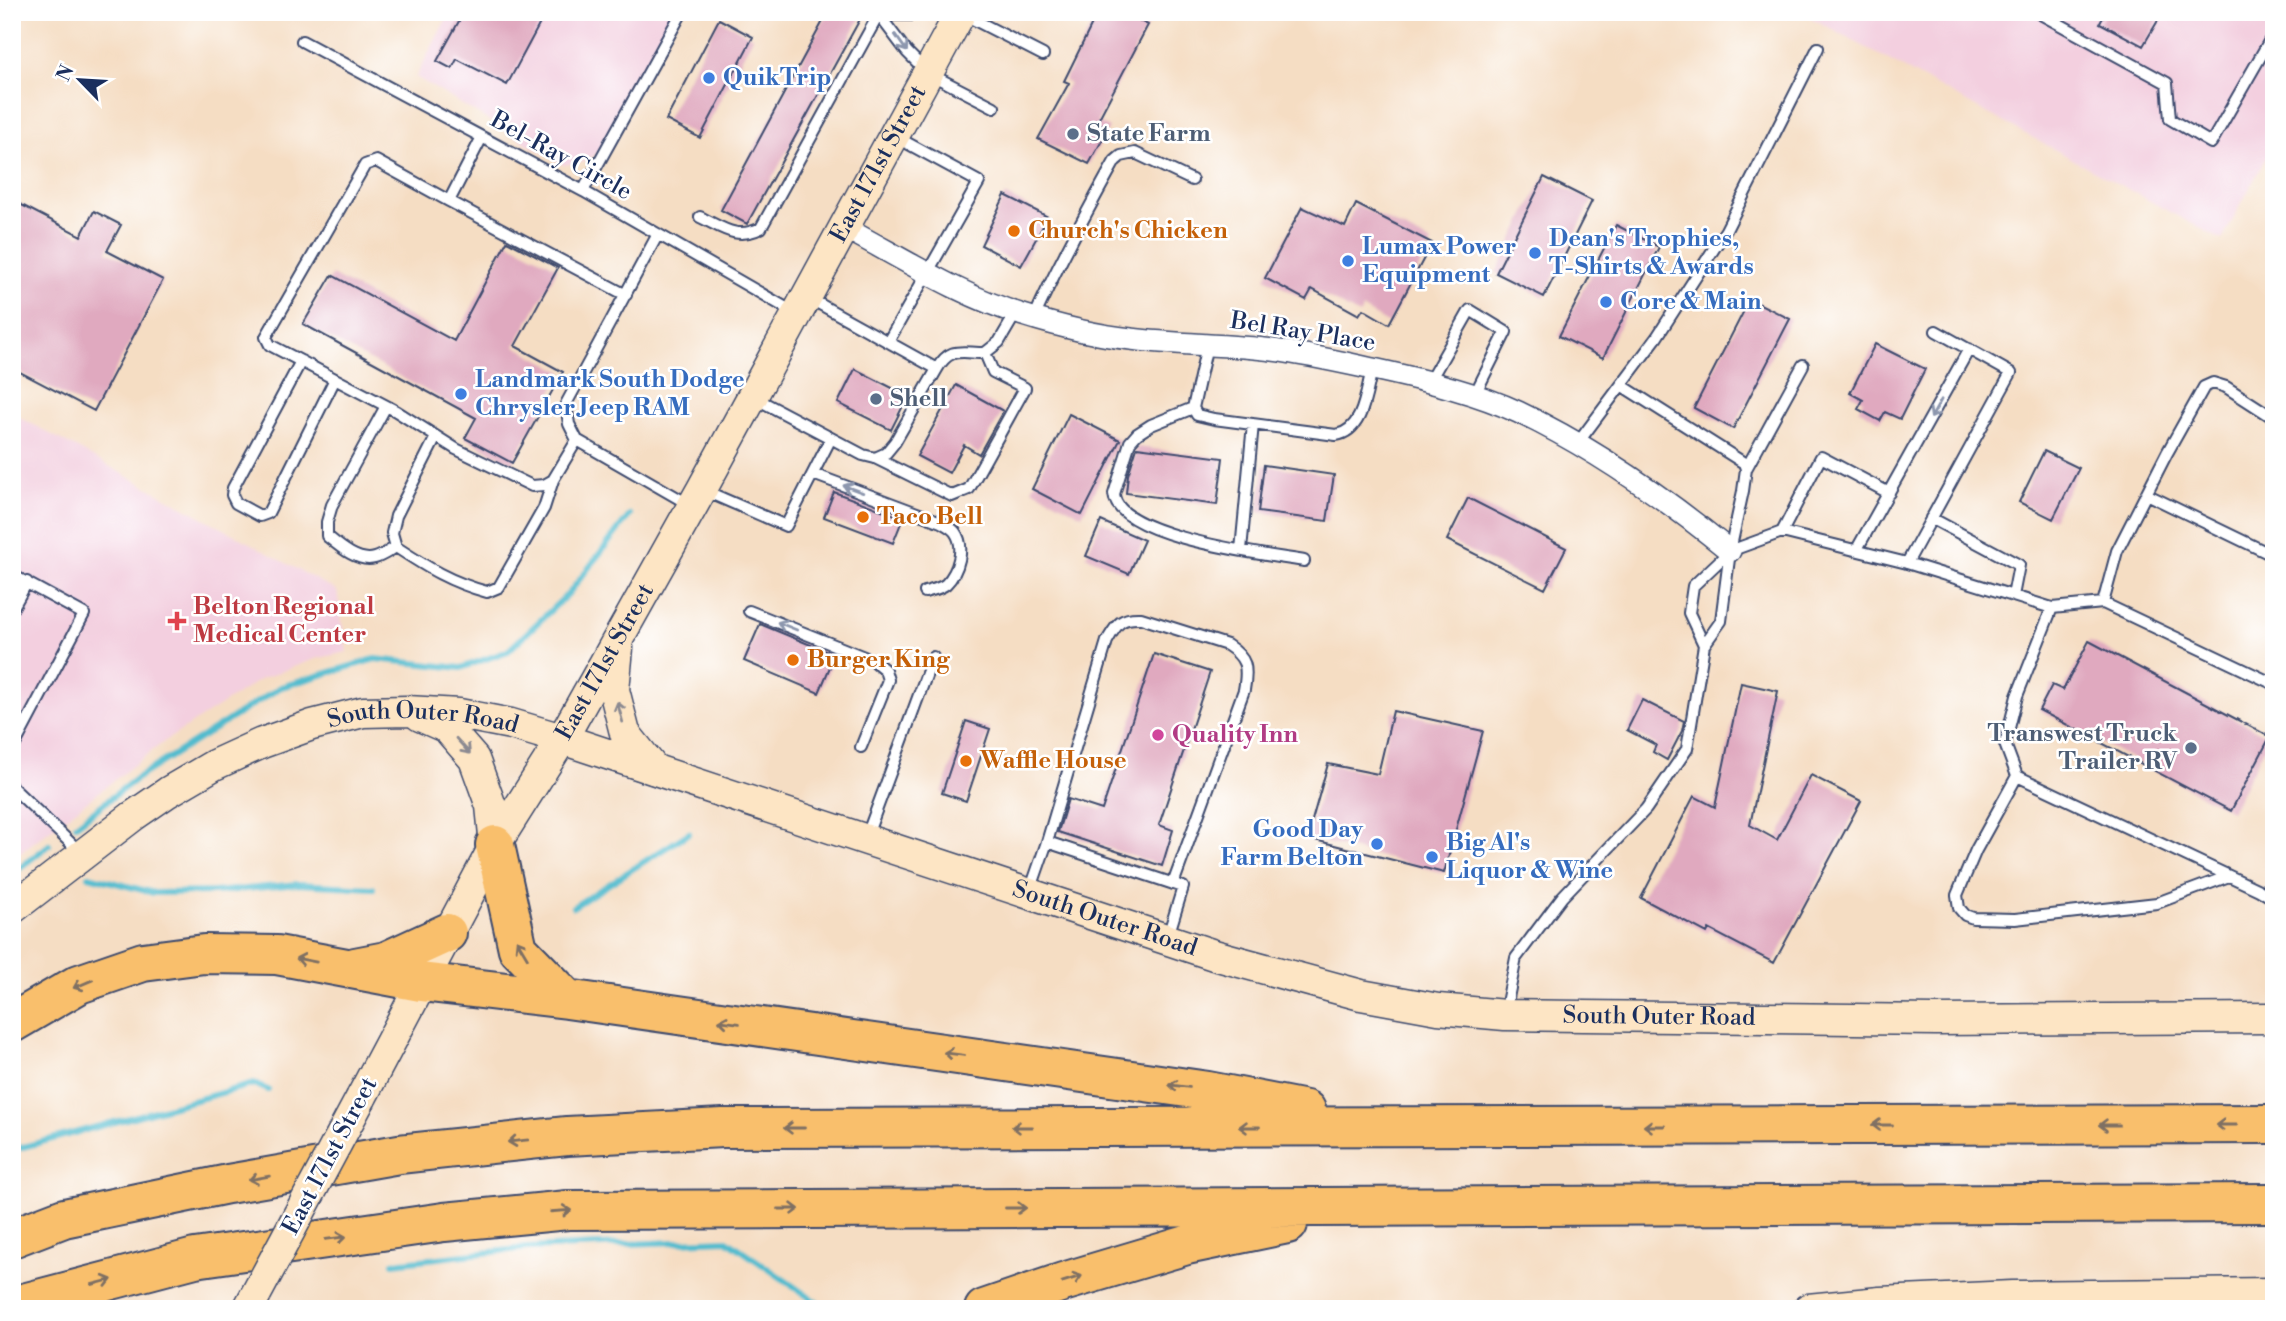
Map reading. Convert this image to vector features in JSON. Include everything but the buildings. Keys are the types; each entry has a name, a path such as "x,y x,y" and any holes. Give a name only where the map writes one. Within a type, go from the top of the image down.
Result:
{"highway":[{"path":"495,845 518,949 568,999"},
{"path":"348,968 386,961 447,933"},
{"path":"12,1023 79,984 143,962 204,954 277,955 421,982 568,999 1208,1091 1391,1126"},
{"path":"12,1238 64,1218 228,1184 399,1154 568,1136 723,1128 2274,1124"},
{"path":"12,1306 195,1258 444,1222 568,1210 2274,1203"},
{"path":"984,1309 1187,1245 1370,1206"}],"street":[{"name":"East 171st Street","path":"248,1309 495,845 562,739 697,498 961,13"},
{"name":"Bel Ray Place","path":"843,227 928,275 974,296 1079,331 1129,339 1269,349 1323,357 1429,382 1516,411 1577,444 1673,505 1730,551"},
{"path":"618,639 614,690 625,733 654,769"},
{"path":"407,710 447,728 474,759 491,806 495,845"},
{"name":"South Outer Road","path":"12,909 168,792 214,765 262,743 312,725 363,712 407,710 498,722 562,739 1214,955 1360,995 1438,1009 1504,1015 1936,1020 2274,1018"},
{"path":"1808,1309 1880,1302 2012,1296 2211,1301 2274,1293"}],"lane":[{"path":"583,191 682,12"},
{"path":"2037,12 2167,83 2170,119 2211,143 2274,33"},
{"path":"880,13 961,13 1043,55"},
{"path":"880,13 907,52 928,73 994,107"},
{"path":"700,217 736,234 750,234 761,228 880,13"},
{"name":"Bel-Ray Circle","path":"302,41 658,234 802,305 888,342 937,369"},
{"path":"1577,444 1657,337 1726,230 1818,48"},
{"path":"888,342 979,182 894,135"},
{"path":"449,201 482,137"},
{"path":"875,458 886,453 895,442 944,356 953,352 985,353 1025,315 1053,276 1115,161 1121,156 1135,153 1192,180"},
{"path":"553,480 544,485 532,486 456,449 386,406 270,345 266,337 365,165 376,161 626,295"},
{"path":"658,234 566,404 569,424 577,440 697,498 786,526 831,438"},
{"path":"1429,382 1470,310 1506,332 1474,396"},
{"path":"1907,563 2011,373 1936,331"},
{"path":"1207,345 1193,408 1197,415 1253,424 1336,435 1350,431 1357,421 1372,369"},
{"path":"1857,550 1969,349"},
{"path":"752,397 952,496 970,489 1025,388 993,372 985,353"},
{"path":"301,361 233,488 232,495 236,503 260,516 268,513 335,379"},
{"path":"1504,1015 1516,958 1562,897 1646,809 1687,749 1703,645 1721,621 1730,551 1746,469 1803,366"},
{"path":"2103,603 2115,555 2204,387 2213,383 2226,387 2274,418"},
{"path":"1621,385 1741,459 1746,469"},
{"path":"386,406 332,505 327,522 327,536 342,549 372,559 396,547"},
{"path":"1193,408 1145,428 1130,442 1114,498 1123,512 1135,521 1203,544 1304,561"},
{"path":"1241,550 1253,424"},
{"path":"436,437 396,516 393,533 396,547 433,572 487,592 499,587 544,508 553,480 577,440"},
{"path":"1782,532 1821,457 1889,493"},
{"path":"813,474 941,522 955,532 960,547 960,562 944,587 925,592"},
{"path":"2146,494 2274,556"},
{"path":"1931,518 2020,565 2013,596"},
{"path":"1703,645 1689,613 1693,586 1730,551 1782,532 1907,563 2052,608 2103,603 2274,684"},
{"path":"12,575 84,614 12,750"},
{"path":"12,609 27,582"},
{"path":"2052,608 2017,696 2005,744 2017,776 2274,899"},
{"path":"749,611 874,661 885,670 888,680 861,747"},
{"path":"1029,893 1047,842 1107,641 1118,624 1129,617 1141,618 1227,645 1239,653 1244,661 1244,690 1173,884"},
{"path":"865,839 933,657"},
{"path":"2017,776 1976,850 1957,895 1959,908 1965,915 1973,918 2015,919 2157,903 2229,876"},
{"path":"12,786 82,854"},
{"path":"1047,842 1183,887 1167,939"}],"shaded area":[{"path":"450,12 674,12 600,152 584,162 563,165 416,77"},
{"path":"1800,12 2274,12 2274,142 2222,240"},
{"name":"Belton Regional Medical Center","path":"12,413 337,591 347,652 315,659 261,679 165,741 12,859"}],"waterway":[{"path":"76,825 137,778 281,687 375,659 461,668 508,651 569,593 630,515"},
{"path":"573,907 689,833"},
{"path":"12,874 49,845"},
{"path":"89,876 154,893 214,892 298,884 373,888"},
{"path":"12,1150 254,1084 268,1090"},
{"path":"393,1263 528,1248 727,1240 826,1309"}],"place":[{"name":"QuikTrip","path":"709,78"},
{"name":"State Farm","path":"1073,134"},
{"name":"Church's Chicken","path":"1014,231"},
{"name":"Dean's Trophies, T-Shirts & Awards","path":"1535,253"},
{"name":"Lumax Power Equipment","path":"1348,261"},
{"name":"Core & Main","path":"1606,302"},
{"name":"Landmark South Dodge Chrysler Jeep RAM","path":"461,394"},
{"name":"Shell","path":"876,399"},
{"name":"Taco Bell","path":"863,517"},
{"name":"Belton Regional Medical Center","path":"177,621"},
{"name":"Burger King","path":"793,660"},
{"name":"Quality Inn","path":"1158,735"},
{"name":"Transwest Truck Trailer RV","path":"2191,748"},
{"name":"Waffle House","path":"966,761"},
{"name":"Good Day Farm Belton","path":"1377,844"},
{"name":"Big Al's Liquor & Wine","path":"1432,857"}]}
